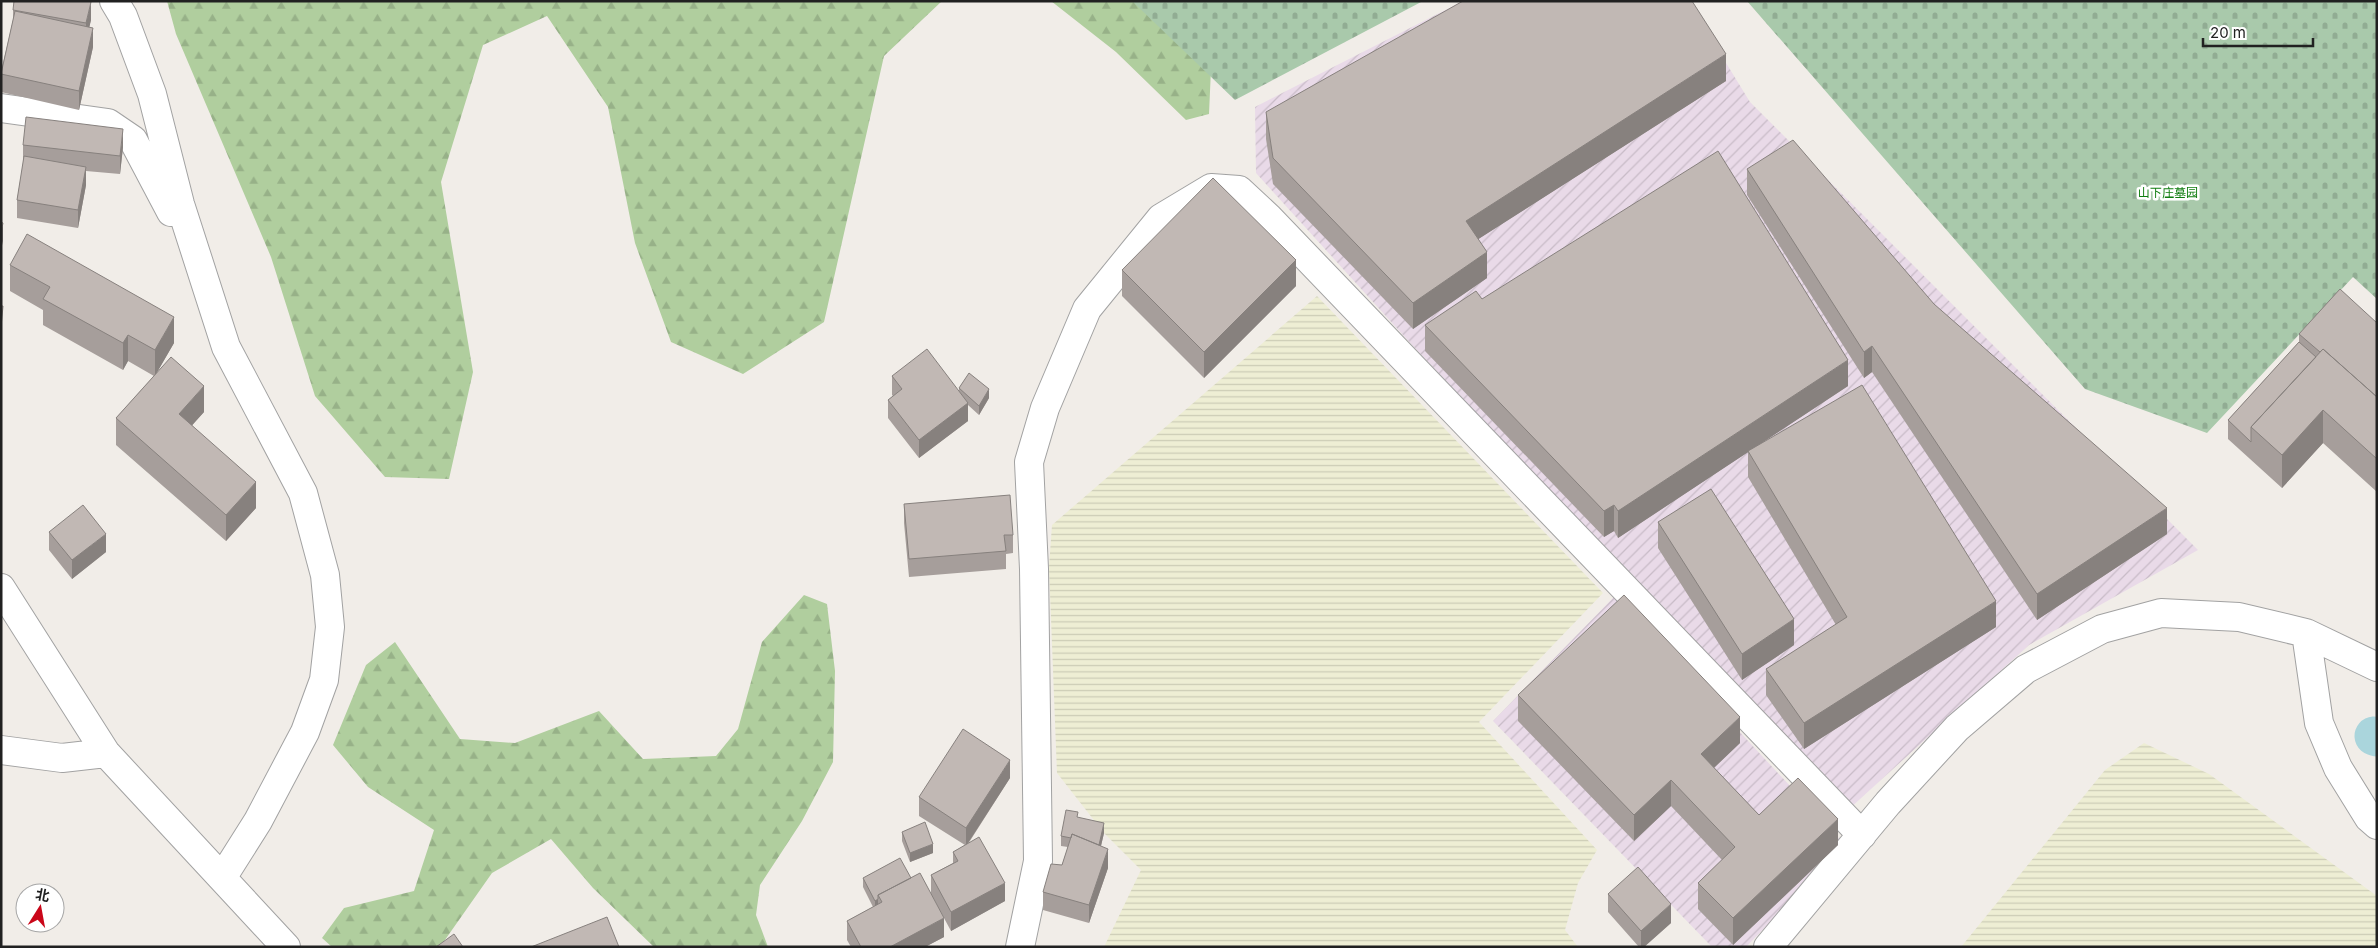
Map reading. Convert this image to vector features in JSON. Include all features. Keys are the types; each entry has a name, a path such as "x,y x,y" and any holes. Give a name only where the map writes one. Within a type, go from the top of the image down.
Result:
{"street":[{"path":"114,1 123,16 152,94 180,204 226,346 303,493 325,575 330,627 324,680 305,732 258,821 222,878"},
{"path":"1,108 108,123 124,132 133,140 199,264"},
{"path":"1020,947 1038,860 1034,569 1030,462 1045,408 1088,309 1161,218 1211,188 1239,190 1268,217 1862,835"},
{"path":"1,588 106,753 286,947"},
{"path":"1768,947 1862,835 1957,728 2026,669 2102,629 2161,613 2239,617 2306,633 2377,667"},
{"path":"2306,633 2319,723 2338,768 2369,818 2377,825"},
{"path":"1,750 62,758 106,753"}],"shaded area":[{"path":"1463,1 1688,1 1750,102 2198,550 2029,645 1848,810 1413,346 1256,173 1255,107"},
{"path":"1614,597 1845,845 1746,947 1712,947 1493,721"}],"green space":[{"path":"167,1 942,1 884,56 824,322 743,374 671,342 635,243 608,107 547,16 483,45 441,182 473,372 449,479 385,477 315,396 271,257 176,34"},
{"path":"1051,1 1214,1 1209,114 1186,120 1116,52"},
{"path":"1132,1 1423,1 1235,100"},
{"name":"山下庄墓园","path":"1747,1 2377,1 2377,299 2353,277 2207,433 2085,389"},
{"path":"1317,296 1603,593 1479,722 1597,850 1578,883 1565,930 1578,947 1104,947 1141,870 1104,833 1057,773 1049,567 1052,525"},
{"path":"804,595 827,604 835,671 833,762 802,821 760,885 756,915 768,947 654,947 593,888 551,839 492,873 440,947 332,947 322,938 344,908 414,891 434,830 368,787 333,745 366,665 395,642 460,739 515,743 599,711 643,759 716,756 738,729 762,642"},
{"path":"2144,743 2209,774 2377,896 2377,947 1961,947 2105,770"}],"building":[{"path":"14,1 91,2 86,23 13,10"},
{"path":"1463,1 1692,1 1726,54 1466,221 1487,252 1413,303 1273,158 1266,112"},
{"path":"15,11 93,28 79,91 1,74"},
{"path":"26,117 123,129 120,156 23,145"},
{"path":"1793,140 1934,304 2167,508 2037,594 1872,346 1864,352 1747,169"},
{"path":"1718,151 1848,360 1618,511 1614,505 1604,511 1425,325 1476,291 1482,299"},
{"path":"24,156 86,167 78,210 17,200"},
{"path":"1213,178 1296,260 1204,352 1122,270"},
{"path":"27,234 174,317 155,350 128,335 123,343 43,299 50,287 10,265"},
{"path":"2340,289 2377,323 2377,397 2323,349 2320,352 2299,334"},
{"path":"1,306 3,306 1,327"},
{"path":"2299,342 2316,357 2251,427 2251,442 2228,420"},
{"path":"927,349 968,403 919,440 888,400 902,389 892,376"},
{"path":"2323,349 2377,397 2377,459 2323,410 2282,455 2251,427"},
{"path":"171,357 204,386 179,414 256,482 226,515 116,418"},
{"path":"969,373 989,389 979,406 959,388"},
{"path":"1862,385 1996,601 1804,723 1766,669 1847,617 1748,451"},
{"path":"1711,489 1794,619 1742,654 1658,522"},
{"path":"1010,495 1013,535 1004,535 1006,551 909,559 904,504"},
{"path":"83,505 106,534 72,560 49,532"},
{"path":"1624,595 1740,717 1701,754 1759,815 1798,778 1838,819 1733,918 1698,883 1735,847 1671,780 1634,815 1518,695"},
{"path":"963,729 1010,760 966,828 919,797"},
{"path":"1066,810 1078,812 1077,817 1104,823 1099,845 1072,834 1071,838 1061,836"},
{"path":"925,822 933,844 910,853 902,832"},
{"path":"1072,834 1108,849 1089,905 1043,892 1051,864 1062,865"},
{"path":"979,837 1005,883 951,912 931,875 958,861 953,852"},
{"path":"900,858 911,878 878,895 878,899 875,901 863,878"},
{"path":"1638,867 1671,904 1641,931 1608,894"},
{"path":"920,873 944,918 890,947 861,947 847,921 882,902 878,895"},
{"path":"607,917 619,947 531,947"},
{"path":"454,934 463,947 436,947"}]}
